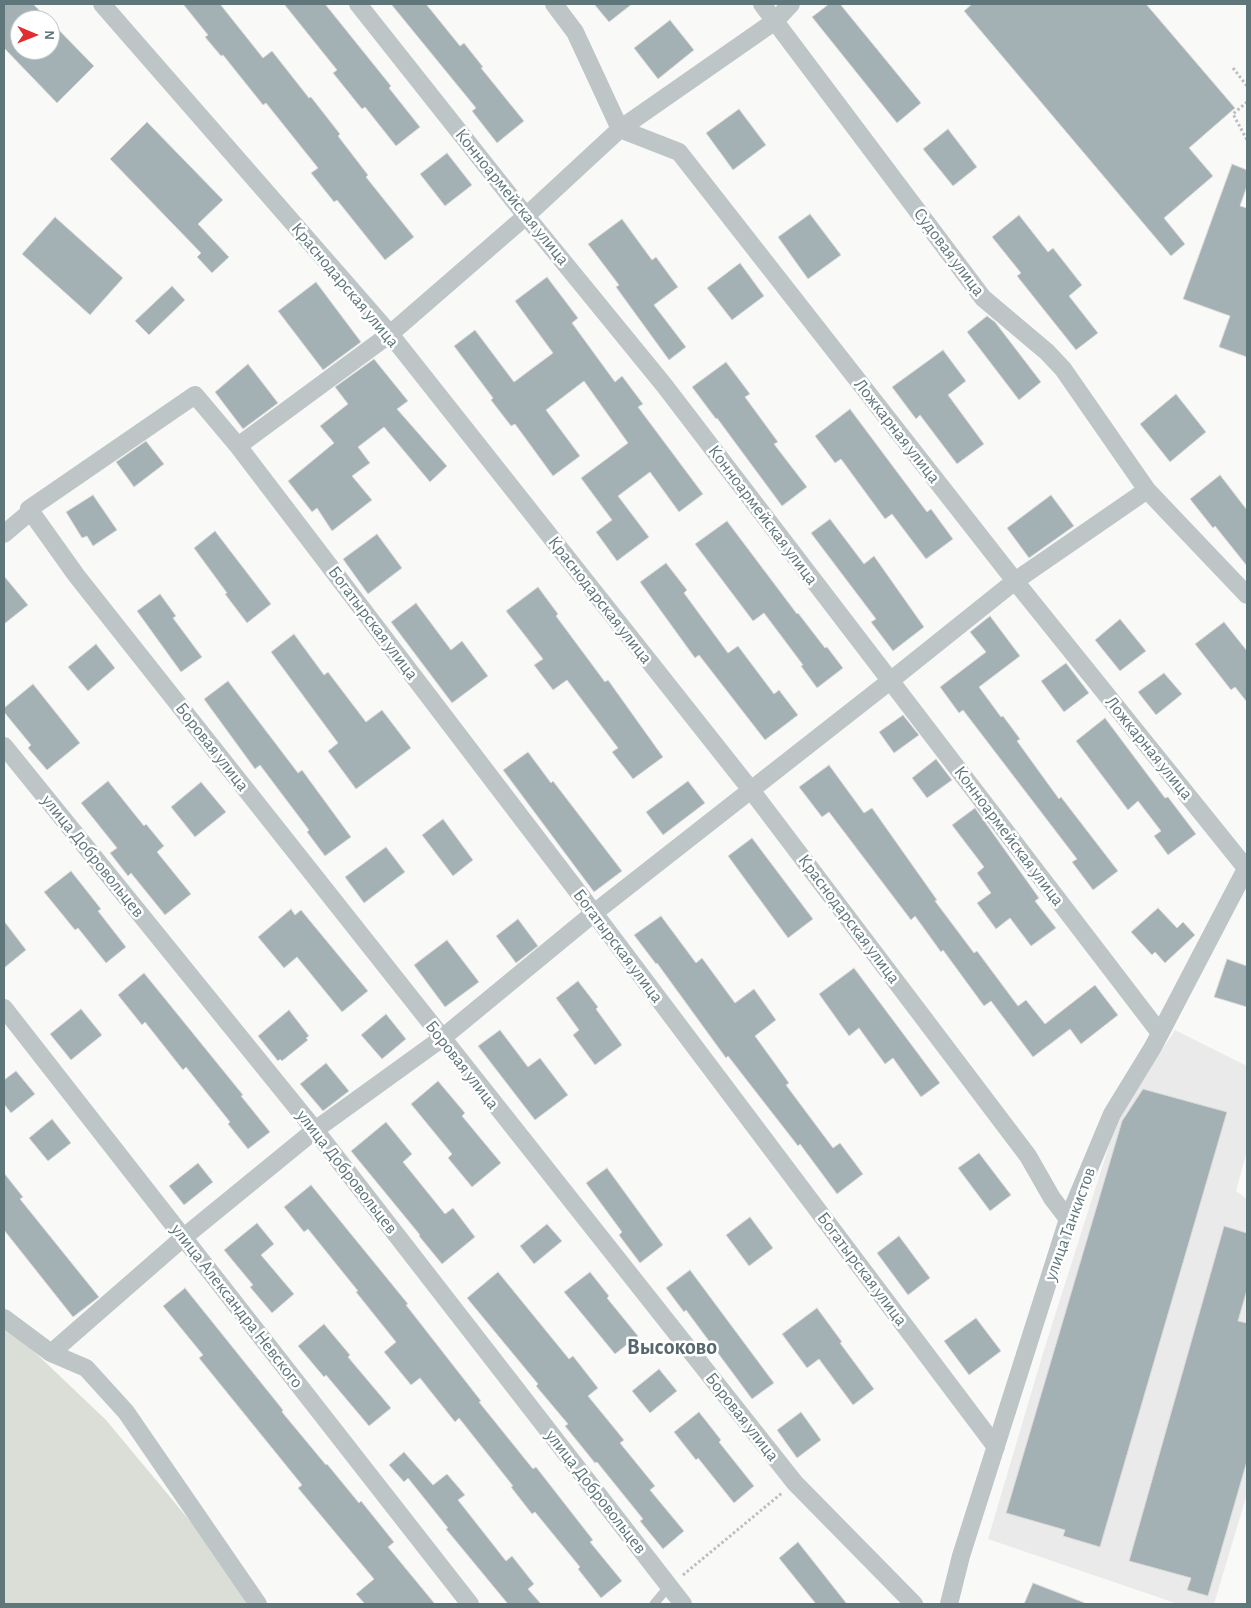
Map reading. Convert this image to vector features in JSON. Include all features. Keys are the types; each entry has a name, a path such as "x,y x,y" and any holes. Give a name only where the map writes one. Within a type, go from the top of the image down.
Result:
{"street":[{"name":"Краснодарская улица","path":"102,4 390,334 751,790 1028,1156 1052,1198 1068,1219"},
{"name":"Конноармейская улица","path":"358,4 526,216 664,384 1160,1033"},
{"path":"554,4 575,32 620,129"},
{"name":"Судовая улица","path":"762,4 983,298 1047,352 1063,369 1147,490 1247,595"},
{"path":"238,446 390,334 526,216 620,129 775,21 792,4"},
{"name":"Ложкарная улица","path":"620,129 679,152 1015,581 1247,868"},
{"name":"Богатырская улица","path":"29,509 195,394 238,446 594,913 996,1447"},
{"path":"51,1353 184,1237 315,1130 441,1039 594,913 1015,581 1147,490"},
{"path":"4,534 30,512 29,509"},
{"name":"Боровая улица","path":"29,509 76,575 441,1039 795,1484 914,1604"},
{"name":"улица Добровольцев","path":"4,746 315,1130 683,1604"},
{"name":"улица Танкистов","path":"949,1604 961,1556 1068,1219 1112,1114 1160,1033 1247,868"},
{"name":"улица Александра Невского","path":"4,1008 470,1604"},
{"path":"4,1318 51,1353 86,1368 126,1412 258,1604"}],"lane":[{"path":"654,1604 669,1586"}],"path":[{"path":"1233,68 1247,86"},
{"path":"1247,102 1233,114 1247,140"},
{"path":"669,1586 795,1484"}],"shaded area":[{"path":"1175,1030 1247,1066 1247,1151 1236,1191 1247,1199 1247,1494 1214,1604 1178,1604 988,1539 1044,1350 1118,1117"},
{"path":"4,1323 106,1420 259,1604 4,1604"}],"building":[{"path":"4,4 33,4 39,10 10,10 10,54 4,48"},
{"path":"183,4 220,4 263,58 272,51 340,134 338,136 368,175 366,177 414,237 385,260 337,200 334,202 311,173 318,168 266,103 263,105 223,55 221,56 205,37 208,35"},
{"path":"284,4 325,4 391,86 389,88 420,127 396,146 365,107 362,109 333,73 337,70"},
{"path":"391,4 426,4 460,46 464,43 483,67 481,68 524,121 497,143 472,111 476,108"},
{"path":"594,4 632,4 609,22"},
{"path":"829,4 840,4 921,103 897,123 812,17"},
{"path":"972,4 1146,4 1235,108 1189,148 1213,176 1164,218 1185,244 1171,256 964,11"},
{"path":"670,20 694,50 658,79 634,48"},
{"path":"60,31 94,66 57,103 16,60 60,60"},
{"path":"739,109 766,145 733,170 706,133"},
{"path":"147,122 223,200 198,224 229,257 212,273 197,257 201,253 110,159"},
{"path":"948,129 977,167 953,186 923,149"},
{"path":"447,153 472,185 445,206 420,174"},
{"path":"1232,164 1247,170 1247,186 1240,206 1247,208 1247,357 1219,347 1230,316 1183,299"},
{"path":"810,214 841,255 808,279 778,237"},
{"path":"1019,215 1048,252 1053,248 1082,285 1069,296 1098,333 1076,350 1017,276 1021,273 992,237"},
{"path":"55,217 123,278 90,315 22,254"},
{"path":"622,219 652,260 656,257 678,287 654,305 686,347 669,360 616,287 619,285 588,244"},
{"path":"740,263 764,296 732,320 707,288"},
{"path":"547,277 578,318 572,323 615,382 622,376 643,404 638,407 703,494 679,512 650,472 618,496 649,537 617,561 596,532 612,520 581,478 628,443 584,381 546,410 580,456 553,476 515,424 511,426 491,400 493,398 454,346 475,330 514,382 553,353 515,301"},
{"path":"316,282 361,342 323,370 278,311"},
{"path":"172,286 185,300 149,335 135,321"},
{"path":"987,316 995,322 1041,382 1019,400 967,332"},
{"path":"943,350 966,381 948,395 984,444 957,464 920,415 916,419 892,387"},
{"path":"374,359 408,401 397,409 447,466 430,482 384,427 358,447 370,463 352,476 372,500 332,531 317,508 312,512 288,481 334,443 320,426 348,404 335,387"},
{"path":"726,362 750,394 745,397 778,442 774,444 807,487 782,506 692,387"},
{"path":"248,364 278,403 243,429 215,392"},
{"path":"1176,394 1206,432 1170,462 1140,424"},
{"path":"850,409 927,512 931,509 953,539 926,559 892,514 885,519 841,459 835,463 815,436"},
{"path":"146,441 164,464 134,487 116,462"},
{"path":"1220,475 1247,510 1247,566 1215,526 1213,528 1190,499"},
{"path":"93,495 117,530 93,546 87,536 82,538 66,512"},
{"path":"1051,495 1074,526 1029,558 1007,528"},
{"path":"830,519 864,564 874,556 924,627 893,651 871,622 876,619 811,533"},
{"path":"727,521 797,614 843,668 817,688 801,666 803,665 764,613 753,621 695,544"},
{"path":"215,531 271,604 247,623 194,548"},
{"path":"377,534 402,568 368,594 343,559"},
{"path":"666,563 687,590 684,593 728,653 738,646 774,694 779,690 798,715 765,740 699,655 695,658 640,582"},
{"path":"4,576 28,605 4,624"},
{"path":"538,587 558,614 556,616 605,682 608,680 663,757 633,779 612,752 618,748 567,680 553,690 534,665 543,659 506,611"},
{"path":"160,594 176,616 173,618 202,657 181,672 137,611"},
{"path":"416,603 451,650 462,641 488,676 452,703 391,622"},
{"path":"990,616 1020,656 979,687 1020,739 1017,741 1059,799 1061,797 1118,871 1093,890 1072,862 1077,859 963,710 959,713 940,687 986,652 970,632"},
{"path":"1120,619 1146,651 1120,671 1095,640"},
{"path":"1224,622 1247,651 1247,702 1235,687 1231,690 1195,644"},
{"path":"294,634 324,675 328,672 366,722 382,710 411,748 356,789 328,751 338,743 271,652"},
{"path":"96,644 115,668 88,691 68,667"},
{"path":"1066,663 1089,693 1064,712 1041,681"},
{"path":"1164,673 1182,694 1156,715 1138,692"},
{"path":"228,681 298,773 302,770 351,837 325,856 307,832 309,830 260,765 255,769 204,699"},
{"path":"33,684 80,743 47,770 28,748 31,745 4,712 4,708"},
{"path":"903,715 919,735 894,753 879,732"},
{"path":"1105,718 1165,798 1168,797 1196,834 1168,855 1154,836 1161,831 1138,801 1128,810 1076,741"},
{"path":"528,752 551,783 553,781 622,871 594,892 503,770"},
{"path":"936,759 952,780 927,798 912,778"},
{"path":"829,765 864,813 872,808 937,900 935,901 974,953 977,951 1018,1006 1026,1000 1045,1024 1095,985 1118,1015 1081,1044 1070,1029 1033,1057 991,1001 984,1006 943,950 941,952 915,916 911,920 829,812 822,817 799,787"},
{"path":"108,781 144,826 146,824 164,846 157,852 191,894 165,915 131,873 128,876 110,853 117,848 81,803"},
{"path":"688,781 705,803 663,835 646,812"},
{"path":"201,782 226,812 195,837 171,807"},
{"path":"975,808 1039,898 1035,901 1056,928 1031,946 1010,918 996,929 977,903 991,893 977,873 984,867 952,825"},
{"path":"443,819 473,860 453,876 422,835"},
{"path":"752,838 813,919 788,938 728,856"},
{"path":"386,847 405,872 364,903 345,877"},
{"path":"71,871 101,909 98,911 126,947 106,963 78,928 75,930 44,892"},
{"path":"1158,908 1177,928 1183,922 1195,935 1165,963 1155,952 1152,955 1131,932"},
{"path":"291,909 295,915 301,910 368,991 342,1012 297,957 284,968 258,937"},
{"path":"661,916 696,963 702,958 735,1003 754,989 776,1020 755,1036 789,1083 786,1085 833,1148 840,1143 863,1174 837,1194 800,1144 798,1146 728,1056 726,1058 657,963 634,935"},
{"path":"518,919 538,946 516,963 496,936"},
{"path":"4,921 26,950 4,968"},
{"path":"447,940 479,982 445,1007 414,965"},
{"path":"1227,959 1247,966 1247,1007 1214,997"},
{"path":"854,968 940,1083 921,1097 893,1058 885,1064 859,1028 849,1036 819,994"},
{"path":"144,973 243,1095 241,1096 270,1132 248,1149 228,1124 230,1122 186,1067 183,1070 145,1022 142,1025 118,995"},
{"path":"578,981 598,1007 596,1009 622,1045 595,1065 573,1035 579,1030 556,998"},
{"path":"81,1009 102,1035 71,1060 50,1034"},
{"path":"289,1010 309,1036 306,1038 308,1040 282,1061 280,1059 278,1061 258,1036"},
{"path":"386,1014 406,1039 382,1059 361,1035"},
{"path":"500,1030 528,1067 540,1058 568,1095 535,1120 478,1046"},
{"path":"326,1063 349,1091 323,1111 300,1084"},
{"path":"16,1071 35,1094 11,1113 4,1104 4,1080"},
{"path":"438,1081 465,1113 462,1116 501,1163 472,1187 448,1158 452,1154 411,1104"},
{"path":"1143,1089 1227,1112 1100,1547 1063,1536 1065,1530 1006,1513 1122,1121"},
{"path":"52,1119 71,1143 48,1161 29,1138"},
{"path":"386,1122 412,1154 403,1162 445,1214 453,1208 475,1237 442,1264 351,1151"},
{"path":"979,1153 1011,1195 990,1211 958,1168"},
{"path":"198,1163 213,1182 184,1205 169,1186"},
{"path":"607,1168 663,1245 640,1263 619,1235 622,1232 586,1183"},
{"path":"4,1173 23,1197 20,1199 99,1297 73,1317 4,1230"},
{"path":"311,1185 408,1304 406,1305 481,1401 479,1402 533,1469 536,1467 593,1540 590,1542 622,1581 601,1598 578,1569 580,1567 535,1512 532,1514 511,1487 513,1486 459,1418 455,1422 420,1378 411,1385 384,1352 396,1342 308,1229 304,1232 284,1207"},
{"path":"750,1217 773,1248 749,1266 726,1235"},
{"path":"257,1223 274,1244 261,1255 294,1294 272,1313 250,1287 253,1285 224,1250"},
{"path":"547,1224 562,1241 534,1264 520,1246"},
{"path":"1224,1226 1247,1233 1247,1290 1238,1321 1247,1323 1247,1461 1208,1596 1187,1590 1191,1578 1129,1561"},
{"path":"899,1236 930,1278 908,1295 877,1253"},
{"path":"690,1270 774,1383 752,1399 686,1310 684,1312 666,1288"},
{"path":"498,1272 569,1359 573,1356 598,1388 588,1396 624,1440 620,1443 655,1486 650,1490 684,1531 663,1549 640,1521 643,1519 565,1426 568,1424 536,1386 538,1384 467,1298"},
{"path":"590,1272 609,1296 607,1298 638,1336 615,1354 564,1292"},
{"path":"185,1288 283,1410 282,1412 359,1503 361,1501 394,1542 388,1547 435,1604 365,1604 356,1594 374,1579 298,1488 302,1485 199,1358 203,1355 163,1306"},
{"path":"817,1308 874,1389 853,1405 819,1359 807,1368 782,1334"},
{"path":"976,1318 1001,1351 969,1375 944,1341"},
{"path":"324,1324 350,1355 348,1357 391,1408 369,1426 326,1375 324,1377 298,1346"},
{"path":"659,1369 677,1391 650,1413 632,1391"},
{"path":"699,1412 721,1440 719,1442 754,1486 734,1503 698,1458 696,1460 674,1432"},
{"path":"801,1412 821,1440 797,1458 777,1430"},
{"path":"404,1452 433,1485 447,1474 465,1495 458,1500 506,1561 512,1556 534,1584 528,1589 541,1604 508,1604 446,1529 448,1528 408,1478 404,1482 389,1465"},
{"path":"798,1542 847,1604 816,1604 779,1558"},
{"path":"1033,1583 1085,1603 1085,1604 1024,1604"}],"district":[{"name":"Высоково","path":"672,1347"}]}
